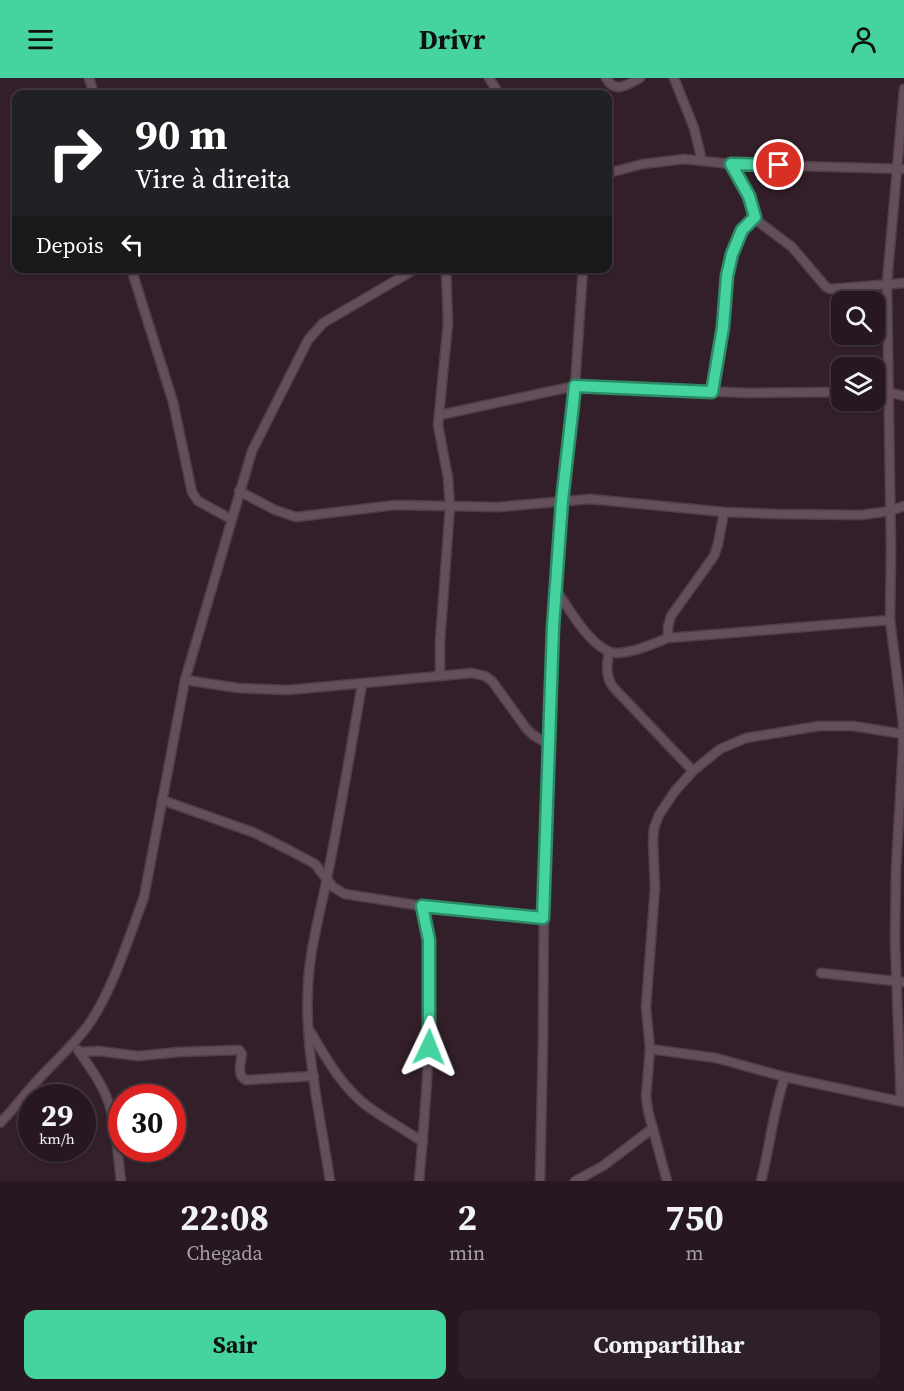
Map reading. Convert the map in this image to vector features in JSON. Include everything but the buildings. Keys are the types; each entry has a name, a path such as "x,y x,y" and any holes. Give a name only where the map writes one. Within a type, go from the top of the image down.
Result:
{"street":[{"path":"606,78 615,88 640,78"},
{"path":"674,78 694,128 702,161"},
{"path":"650,1049 716,1058 785,1077 903,1101 900,870 903,735 890,620 887,283 901,169 904,88"},
{"path":"612,172 643,164 684,159 731,164 901,169"},
{"path":"731,164 749,196 755,217 792,247 826,287 830,289 904,282"},
{"path":"712,392 732,254 742,230 755,217"},
{"path":"133,273 173,402 192,492 198,501 231,519"},
{"path":"0,1123 90,1023 102,1001 144,897 185,680 252,451 308,340 324,323 409,273"},
{"path":"441,676 441,631 450,506 448,478 439,436 448,323 446,273"},
{"path":"540,1181 543,918 553,627 562,501 575,386 583,273"},
{"path":"440,416 575,386 712,392 831,392"},
{"path":"888,392 904,396"},
{"path":"239,491 275,510 296,517 395,505 498,507 590,499 724,512 840,516 876,514 904,506"},
{"path":"668,638 668,627 672,616 714,556 724,512"},
{"path":"557,591 595,642 609,652 618,653 668,638 890,620"},
{"path":"609,652 606,670 608,680 693,771"},
{"path":"185,680 266,690 318,689 472,673 485,676 492,681 526,728 548,744"},
{"path":"330,1181 309,1028 309,974 315,927 327,880 362,684"},
{"path":"667,1181 646,1096 650,1049 646,1006 655,887 654,828 659,815 675,791 693,771 720,749 746,738 819,726 853,726 903,735"},
{"path":"162,800 255,833 289,849 315,864 333,887 345,894 422,906 543,918"},
{"path":"419,1181 427,1097 431,992 429,940 422,906"},
{"path":"821,973 900,981"},
{"path":"309,1028 327,1059 347,1086 366,1105 423,1142"},
{"path":"74,1043 100,1083 110,1110 121,1181"},
{"path":"80,1052 99,1051 138,1056 239,1050 242,1054 240,1073 246,1080 314,1076"},
{"path":"761,1181 778,1096 785,1077"},
{"path":"574,1181 603,1166 653,1128"}],"route":[{"path":"429,1047 431,992 429,940 422,906 543,918 553,627 562,501 575,386 712,392 732,254 742,230 755,217 749,196 731,164 779,165"}]}
